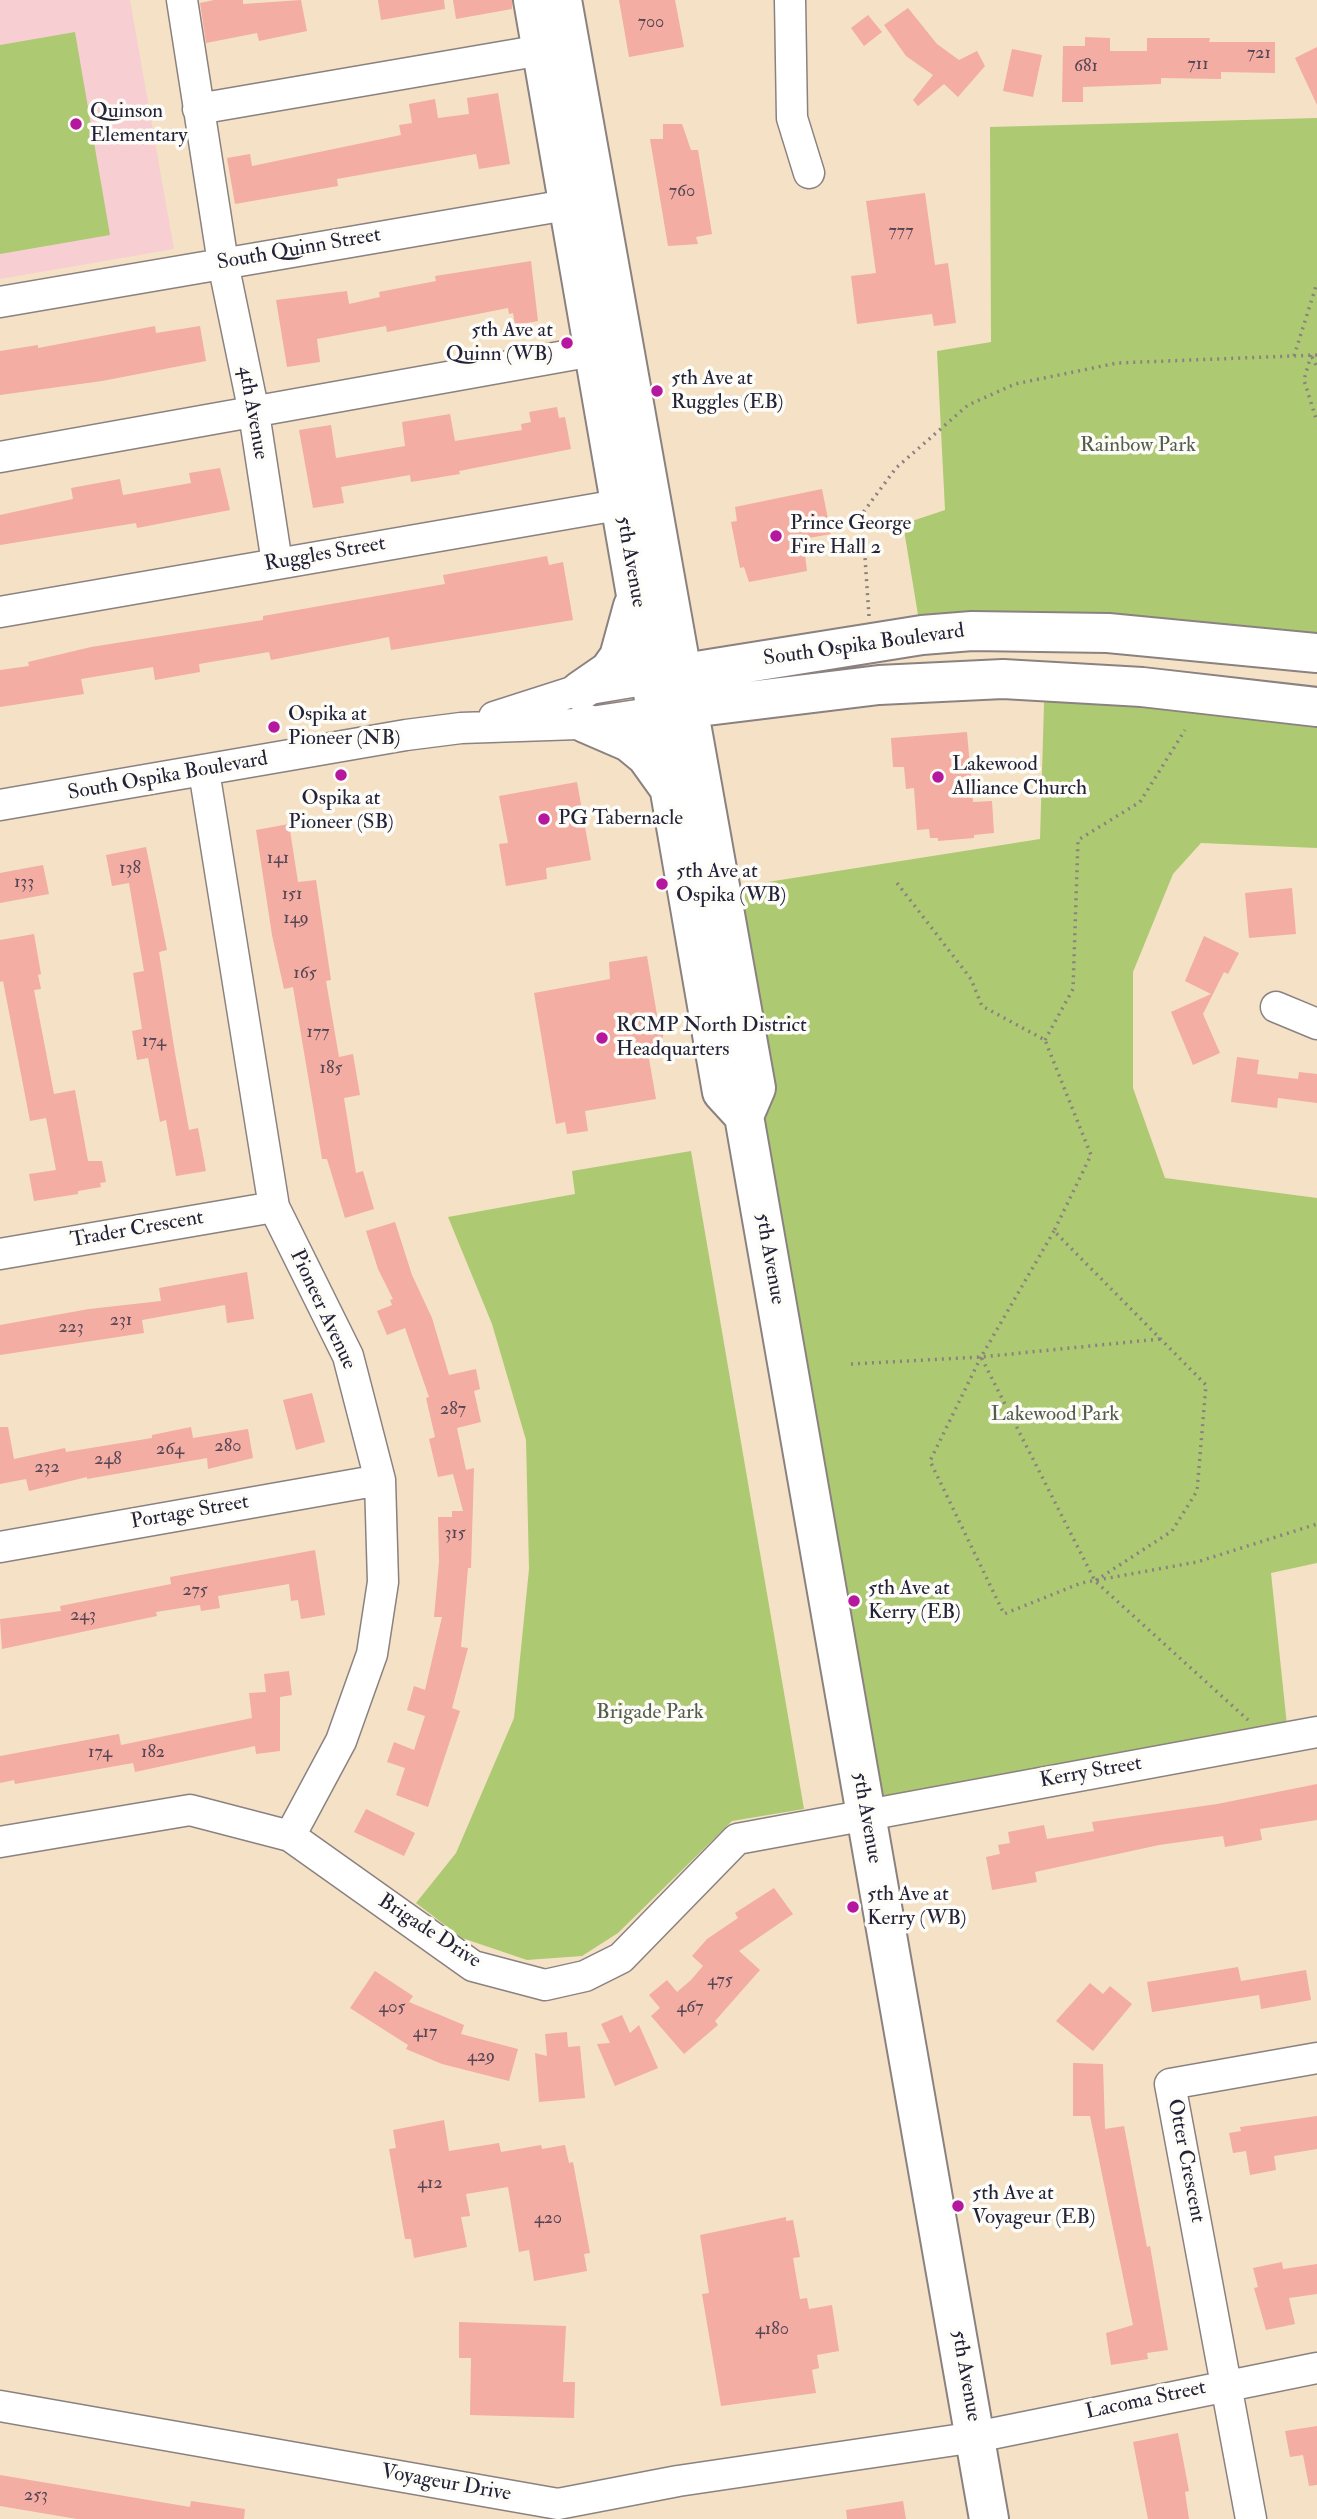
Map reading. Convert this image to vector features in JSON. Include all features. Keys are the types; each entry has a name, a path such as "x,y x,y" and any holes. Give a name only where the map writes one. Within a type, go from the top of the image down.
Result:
{"main road":[{"name":"5th Avenue","path":"533,0 542,50 583,202 688,795 756,1088 744,1116 989,2519"},
{"name":"5th Avenue","path":"562,0 583,202 593,351 636,502"},
{"path":"754,661 724,652 701,639 651,587 630,626 619,657 582,707 646,756 688,795 716,741 734,715 762,698"},
{"name":"South Ospika Boulevard","path":"670,693 754,661 871,642 972,631 1095,633 1317,653"},
{"name":"South Ospika Boulevard","path":"670,693 762,698 920,681 1003,679 1142,687 1317,707"}],"street":[{"name":"4th Avenue","path":"182,0 223,263 254,413 277,563"},
{"path":"790,0 792,118 809,173"},
{"path":"198,109 542,50"},
{"name":"South Quinn Street","path":"0,302 583,202"},
{"path":"0,457 593,351"},
{"name":"Ruggles Street","path":"0,612 636,502"},
{"name":"South Ospika Boulevard","path":"0,805 670,693"},
{"name":"Pioneer Avenue","path":"204,771 274,1207 348,1356 380,1479 383,1582 372,1654 341,1741 290,1836"},
{"path":"1276,1007 1317,1024"},
{"name":"Trader Crescent","path":"0,1254 274,1207"},
{"name":"Portage Street","path":"0,1547 380,1479"},
{"name":"Kerry Street","path":"866,1814 1317,1732"},
{"name":"Brigade Drive","path":"0,1842 190,1810 290,1836 473,1966 545,1985 585,1976 621,1958 737,1839 866,1814"},
{"name":"Otter Crescent","path":"1228,2384 1170,2084 1317,2058"},
{"name":"Lacoma Street","path":"976,2437 1317,2368"},
{"path":"1228,2384 1251,2519"},
{"name":"Voyageur Drive","path":"0,2406 559,2512 678,2481 976,2437"}],"path":[{"path":"1294,356 1317,284"},
{"path":"1311,355 1317,367"},
{"path":"1311,355 1304,380 1317,422"},
{"path":"871,642 862,514 896,468 968,405 1015,384 1117,363 1317,355"},
{"path":"1045,1040 1073,989 1078,840 1140,802 1185,730"},
{"path":"897,883 971,979 982,1006 1045,1040 1091,1154 1054,1231 981,1357 930,1461 1004,1614 1095,1581 1197,1562 1317,1524"},
{"path":"1054,1231 1206,1385 1197,1491 1172,1531 1095,1581"},
{"path":"851,1364 981,1357 1160,1339"},
{"path":"981,1357 1095,1581 1252,1724"}],"shaded area":[{"name":"Quinson Elementary","path":"0,0 130,0 174,249 0,279"}],"green space":[{"path":"75,32 110,235 0,254 0,45"},
{"name":"Rainbow Park","path":"1317,118 1317,648 919,621 903,524 945,510 937,351 991,342 990,127"},
{"name":"Lakewood Park","path":"1045,670 1317,704 1317,848 1201,843 1173,874 1133,972 1133,1088 1165,1178 1317,1198 1317,1563 1271,1573 1288,1735 857,1801 698,893 1040,839"},
{"name":"Brigade Park","path":"691,1151 804,1809 732,1821 618,1933 582,1956 527,1960 462,1938 416,1903 456,1853 514,1718 529,1569 526,1440 492,1324 448,1217 575,1194 572,1171"}],"building":[{"path":"243,0 243,4 301,0 307,31 259,41 257,33 206,43 200,3"},
{"path":"378,0 444,0 445,9 381,20"},
{"path":"453,0 512,0 512,9 456,19"},
{"path":"619,0 675,0 684,47 629,57"},
{"path":"908,8 937,44 959,60 977,51 985,66 958,97 944,84 918,106 913,100 933,75 906,56 884,25"},
{"path":"868,15 882,32 864,46 851,28"},
{"path":"1085,37 1110,38 1110,51 1147,51 1147,38 1275,42 1275,73 1221,72 1221,79 1161,78 1161,84 1083,87 1083,102 1062,102 1063,46 1085,46"},
{"path":"1317,47 1317,105 1295,58"},
{"path":"1012,49 1042,55 1033,97 1003,91"},
{"path":"498,93 510,164 479,169 476,154 337,179 338,186 235,204 227,158 250,154 252,166 401,135 399,125 412,123 409,104 435,99 438,118 469,114 467,98"},
{"path":"663,124 682,124 691,150 698,150 712,234 696,237 698,244 668,246 650,139 663,139"},
{"path":"925,193 935,265 948,263 956,323 934,326 932,314 857,324 851,276 876,273 866,201"},
{"path":"531,261 538,321 515,325 513,313 509,314 508,308 387,332 386,326 317,339 320,362 287,367 276,300 347,291 349,304 380,297 379,292 436,281 435,276"},
{"path":"155,326 156,333 200,326 206,361 102,381 0,395 0,351 38,345 38,348"},
{"path":"557,407 559,418 565,417 571,449 459,471 460,474 411,482 410,475 341,487 344,503 313,508 299,430 331,425 336,458 405,446 402,422 450,414 455,441 522,430 521,424 531,422 529,412"},
{"path":"220,468 230,510 137,528 136,523 0,545 0,515 73,499 71,488 120,479 123,495 191,483 189,473"},
{"name":"Prince George Fire Hall 2","path":"822,489 831,534 803,539 807,571 749,582 744,567 740,568 731,522 737,521 735,507"},
{"path":"547,556 549,565 563,562 573,620 391,650 389,637 271,660 269,652 199,664 200,672 155,680 153,667 81,679 84,694 0,707 0,670 29,666 28,662 91,647 263,620 263,616 445,584 443,575"},
{"name":"Lakewood Alliance Church","path":"967,732 973,802 992,801 994,833 974,835 974,838 938,841 938,838 930,838 929,829 917,830 914,788 906,789 904,767 893,767 891,738"},
{"name":"PG Tabernacle","path":"577,782 591,860 546,868 547,879 506,886 499,844 508,843 499,796"},
{"path":"289,824 298,882 316,880 331,980 326,981 339,1057 353,1054 360,1095 344,1098 356,1173 363,1171 374,1209 345,1218 327,1159 322,1159 293,987 284,989 272,935 256,830"},
{"path":"146,847 167,950 159,952 189,1130 198,1128 206,1171 176,1176 166,1120 160,1122 148,1058 137,1060 132,1031 142,1029 133,973 144,971 129,883 112,886 106,855"},
{"path":"43,865 49,894 0,903 0,873"},
{"path":"1292,888 1296,934 1249,938 1245,893"},
{"path":"34,934 41,989 34,990 54,1094 75,1090 88,1161 102,1161 106,1182 100,1183 101,1187 78,1191 78,1194 34,1201 29,1174 56,1170 46,1118 30,1121 3,981 0,982 0,940"},
{"path":"1204,936 1239,953 1228,974 1224,972 1203,1014 1220,1053 1193,1065 1171,1012 1211,994 1185,981"},
{"name":"RCMP North District Headquarters","path":"647,956 658,1021 665,1026 660,1051 648,1053 656,1099 585,1111 588,1131 567,1134 565,1122 556,1124 534,993 610,979 609,962"},
{"path":"1237,1057 1259,1060 1257,1074 1298,1079 1299,1072 1317,1074 1317,1103 1278,1098 1277,1108 1231,1102"},
{"path":"395,1222 412,1275 432,1318 449,1375 476,1369 480,1389 474,1391 481,1422 457,1428 466,1470 474,1468 471,1568 468,1568 461,1647 468,1648 452,1708 460,1711 428,1807 396,1795 405,1768 387,1762 394,1742 414,1750 425,1716 407,1710 414,1686 425,1690 442,1617 434,1617 439,1562 438,1517 452,1517 452,1511 463,1511 453,1474 438,1477 429,1439 435,1437 426,1398 429,1397 405,1328 387,1335 377,1311 392,1305 390,1300 393,1299 378,1269 366,1231"},
{"path":"247,1272 254,1319 227,1323 225,1305 142,1320 144,1333 0,1355 0,1325 89,1309 161,1301 159,1288"},
{"path":"312,1393 325,1442 296,1450 283,1400"},
{"path":"0,1427 8,1427 14,1459 65,1448 66,1452 152,1438 152,1435 191,1427 193,1438 248,1429 253,1458 208,1469 207,1458 87,1477 29,1491 26,1479 0,1484"},
{"path":"315,1550 325,1615 301,1619 298,1600 291,1601 289,1584 218,1596 220,1608 201,1611 200,1605 156,1612 157,1616 2,1649 0,1619 61,1611 60,1606 171,1584 170,1577"},
{"path":"289,1671 292,1695 280,1697 280,1751 256,1754 255,1746 135,1772 133,1763 15,1784 14,1780 0,1783 0,1756 119,1734 121,1745 252,1718 249,1693 266,1692 264,1674"},
{"path":"1317,1784 1317,1820 1260,1829 1262,1840 1225,1847 1223,1836 1159,1845 1035,1872 1037,1882 992,1890 986,1857 1000,1854 998,1845 1010,1843 1008,1832 1044,1825 1047,1839 1094,1831 1092,1822 1217,1804"},
{"path":"366,1809 415,1833 404,1856 354,1832"},
{"path":"774,1888 793,1914 739,1951 760,1970 715,2021 718,2025 684,2054 651,2016 660,2008 649,1995 667,1980 677,1992 703,1966 692,1956 707,1939 738,1918 735,1913"},
{"path":"1238,1967 1241,1981 1306,1970 1311,2000 1261,2009 1259,1995 1152,2012 1147,1982"},
{"path":"375,1971 413,1996 409,2002 464,2025 461,2034 518,2049 509,2081 442,2064 406,2049 408,2045 350,2008"},
{"path":"1090,1983 1103,1994 1110,1986 1132,2004 1093,2051 1056,2021"},
{"path":"622,2015 630,2033 639,2025 658,2068 615,2086 597,2044 610,2043 601,2024"},
{"path":"567,2032 568,2047 580,2046 585,2098 539,2102 535,2053 547,2056 545,2034"},
{"path":"1073,2063 1103,2064 1105,2129 1124,2126 1147,2247 1150,2246 1168,2350 1147,2353 1148,2359 1111,2365 1106,2333 1133,2325 1090,2116 1073,2116"},
{"path":"1317,2116 1317,2149 1274,2156 1276,2170 1250,2175 1246,2151 1233,2153 1229,2133 1241,2131 1240,2127"},
{"path":"444,2120 449,2151 499,2143 501,2152 541,2145 542,2149 565,2145 569,2163 573,2162 590,2253 584,2254 587,2271 534,2281 529,2250 519,2252 508,2187 466,2194 470,2216 461,2217 467,2247 414,2258 411,2239 405,2239 389,2149 396,2148 393,2130"},
{"path":"786,2217 786,2221 793,2220 800,2257 793,2258 800,2299 807,2298 809,2309 832,2305 839,2351 817,2355 819,2368 812,2370 816,2393 721,2406 702,2294 709,2293 700,2235"},
{"path":"1282,2262 1283,2269 1317,2264 1317,2294 1289,2298 1295,2324 1266,2330 1254,2288 1258,2287 1253,2268"},
{"path":"459,2322 566,2326 563,2382 575,2382 574,2418 470,2415 471,2358 459,2358"},
{"path":"1317,2426 1317,2485 1309,2486 1303,2455 1290,2457 1285,2431"},
{"path":"1178,2433 1189,2491 1185,2492 1189,2519 1148,2519 1133,2442"},
{"path":"0,2475 190,2507 191,2501 245,2509 244,2519 77,2519 0,2506"},
{"path":"903,2501 906,2519 847,2519 846,2510"}],"place":[{"name":"Quinson Elementary","path":"76,124"},
{"name":"5th Ave at Quinn (WB)","path":"567,343"},
{"name":"5th Ave at Ruggles (EB)","path":"657,391"},
{"name":"Prince George Fire Hall 2","path":"776,536"},
{"name":"Ospika at Pioneer (NB)","path":"274,727"},
{"name":"Ospika at Pioneer (SB)","path":"341,775"},
{"name":"Lakewood Alliance Church","path":"938,777"},
{"name":"PG Tabernacle","path":"544,819"},
{"name":"5th Ave at Ospika (WB)","path":"662,884"},
{"name":"RCMP North District Headquarters","path":"602,1038"},
{"name":"5th Ave at Kerry (EB)","path":"854,1601"},
{"name":"5th Ave at Kerry (WB)","path":"853,1907"},
{"name":"5th Ave at Voyageur (EB)","path":"958,2206"}]}
